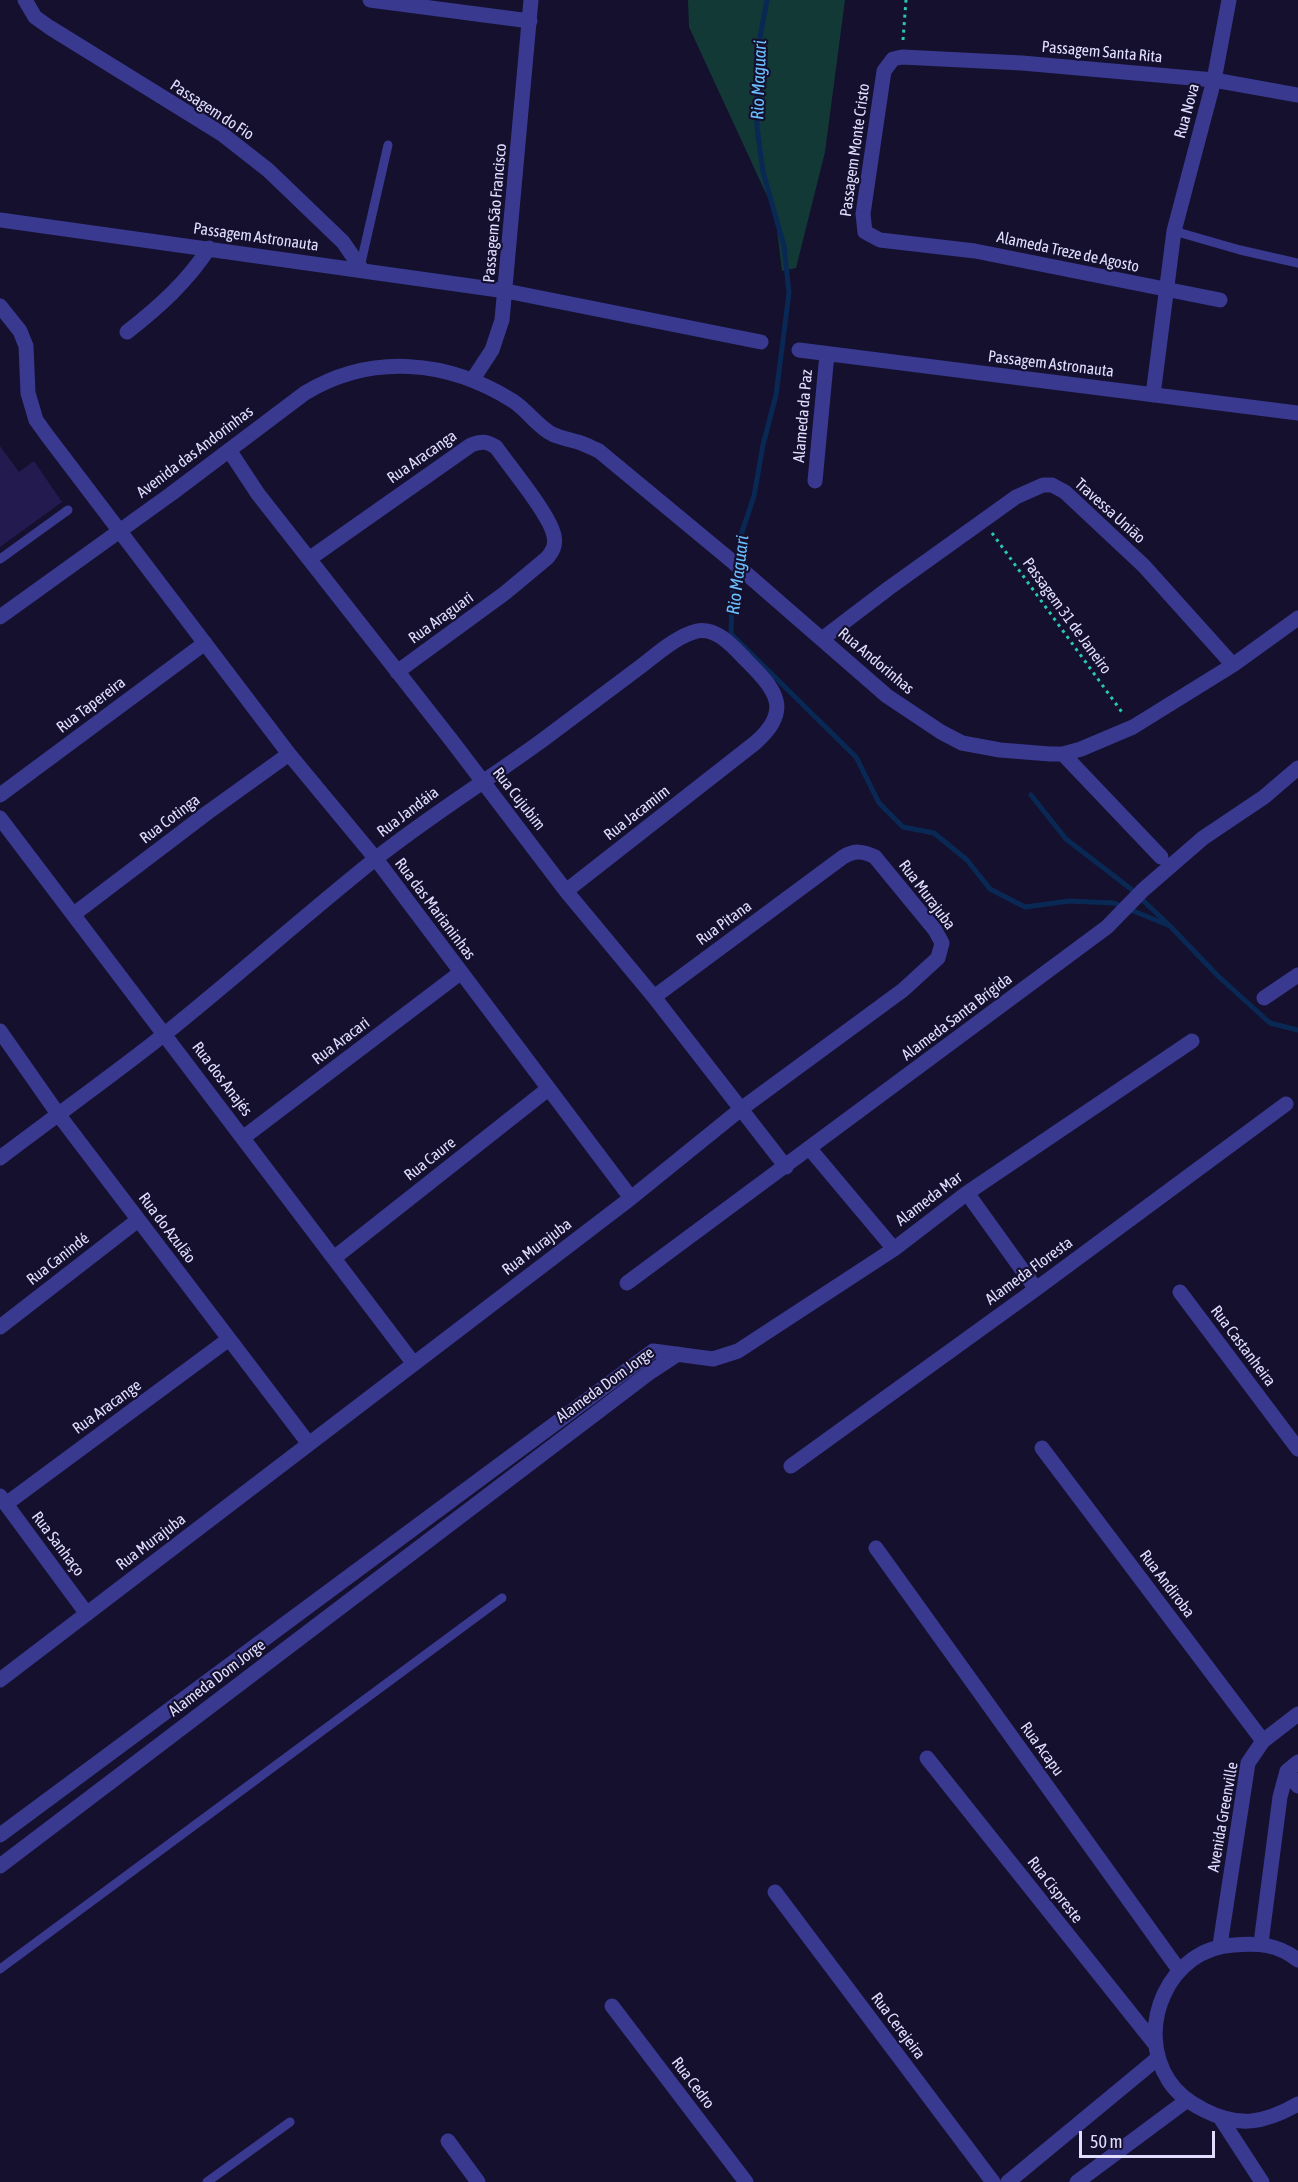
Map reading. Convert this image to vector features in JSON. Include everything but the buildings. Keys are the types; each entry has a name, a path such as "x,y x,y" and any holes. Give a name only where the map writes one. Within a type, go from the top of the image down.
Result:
{"street":[{"name":"Passagem do Fio","path":"25,0 31,12 49,27 222,134 268,170 344,242 362,269"},
{"path":"370,0 530,21"},
{"name":"Passagem São Francisco","path":"472,379 492,350 498,336 506,291 531,0"},
{"name":"Rua Nova","path":"1154,394 1174,231 1214,80 1229,0"},
{"name":"Passagem Santa Rita","path":"902,57 1022,63 1214,80 1298,95"},
{"name":"Passagem Monte Cristo","path":"902,57 893,59 884,71 863,227 865,232 880,240 909,242"},
{"name":"Passagem Astronauta","path":"0,220 506,291 761,342"},
{"name":"Alameda Treze de Agosto","path":"909,242 1039,262 1119,281 1220,300"},
{"path":"127,332 178,289 209,248"},
{"name":"Rua das Marianinhas","path":"0,306 20,331 26,346 28,393 36,420 289,754 375,859 631,1198"},
{"name":"Passagem Astronauta","path":"799,350 1298,413"},
{"name":"Alameda da Paz","path":"815,481 827,354"},
{"name":"Avenida das Andorinhas","path":"0,617 171,494 280,410 324,381 344,374 384,367 431,368 472,379"},
{"name":"Rua Andorinhas","path":"472,379 515,403 554,435 587,445 610,459 887,696 950,738 962,743 1000,750 1063,754 1081,749 1133,727 1233,665 1298,618"},
{"name":"Rua Aracanga","path":"309,559 459,453 481,441 488,442 496,447 531,495 554,533 553,551 505,592"},
{"name":"Rua Cujubim","path":"229,450 258,494 566,891 654,997 786,1167"},
{"name":"Travessa União","path":"822,639 1016,497 1042,485 1052,485 1065,492 1144,566 1233,665"},
{"name":"Rua Araguari","path":"397,672 505,592"},
{"name":"Rua Jandáia","path":"0,1158 165,1034 375,859 664,649 694,632 704,630 724,639 766,680 775,694 776,712 773,723 766,733 730,763"},
{"name":"Rua Tapereira","path":"0,795 205,643"},
{"name":"Rua Cotinga","path":"74,914 289,754"},
{"path":"1063,754 1161,857"},
{"name":"Rua Jacamim","path":"566,891 730,763"},
{"name":"Alameda Santa Brígida","path":"627,1283 1107,927 1143,890 1203,838 1264,796 1298,768"},
{"name":"Rua dos Anajés","path":"0,818 414,1364"},
{"name":"Rua Murajuba","path":"0,1680 631,1198 741,1109 903,990 938,958 942,943 935,930 875,857 865,852 851,852 815,878"},
{"name":"Rua Pitana","path":"654,997 815,878"},
{"name":"Rua Aracari","path":"244,1137 460,973"},
{"path":"1264,998 1298,975"},
{"name":"Rua do Azulão","path":"0,1031 58,1114 309,1444"},
{"name":"Alameda Mar","path":"678,1354 713,1359 738,1351 894,1249 967,1193 1192,1041"},
{"name":"Rua Caure","path":"334,1258 548,1089"},
{"name":"Alameda Floresta","path":"791,1466 1286,1104"},
{"path":"810,1149 894,1249"},
{"path":"967,1193 1036,1289"},
{"name":"Rua Canindé","path":"0,1327 138,1220"},
{"name":"Rua Castanheira","path":"1180,1292 1298,1449"},
{"name":"Rua Aracange","path":"3,1500 229,1339"},
{"name":"Alameda Dom Jorge","path":"0,1835 653,1351 678,1354"},
{"name":"Alameda Dom Jorge","path":"0,1866 649,1373 678,1354"},
{"name":"Rua Andiroba","path":"1042,1448 1263,1741"},
{"name":"Rua Sanhaço","path":"3,1500 87,1614"},
{"name":"Rua Acapu","path":"876,1548 1179,1970"},
{"name":"Avenida Greenville","path":"1220,1945 1248,1763 1263,1741 1298,1714"},
{"name":"Rua Cispreste","path":"927,1758 1156,2051 1169,2081 1186,2101"},
{"path":"1262,1943 1280,1797 1293,1767"},
{"path":"1293,1767 1298,1786"},
{"name":"Rua Cerejeira","path":"775,1892 993,2182"},
{"path":"1008,2182 1156,2051 1155,2017 1163,1992 1179,1970 1198,1955 1220,1945 1262,1943 1289,1953 1298,1960"},
{"name":"Rua Cedro","path":"612,2006 746,2182"},
{"path":"1077,2182 1186,2101 1221,2119 1250,2122 1278,2116 1298,2104"},
{"path":"1221,2119 1262,2182"},
{"path":"448,2141 478,2182"}],"lane":[{"path":"362,269 388,145"},
{"path":"1174,231 1240,250 1298,263"},
{"path":"0,560 68,510"},
{"path":"0,1969 502,1598"},
{"path":"207,2182 290,2122"}],"path":[{"path":"902,57 906,0"},
{"name":"Passagem 31 de Janeiro","path":"982,520 1133,727"}],"green space":[{"path":"688,0 845,0 825,152 796,268 782,271 775,213 689,27"}],"waterway":[{"name":"Rio Maguari","path":"767,0 757,54 757,127 763,172 784,246 789,293 776,395 763,445 754,496 742,532 732,596 731,634 856,757 879,803 903,827 934,833 967,860 990,889 1025,907 1069,901 1114,903 1170,926"},
{"path":"1031,795 1066,839 1131,889 1218,976 1270,1023 1298,1030"}]}
